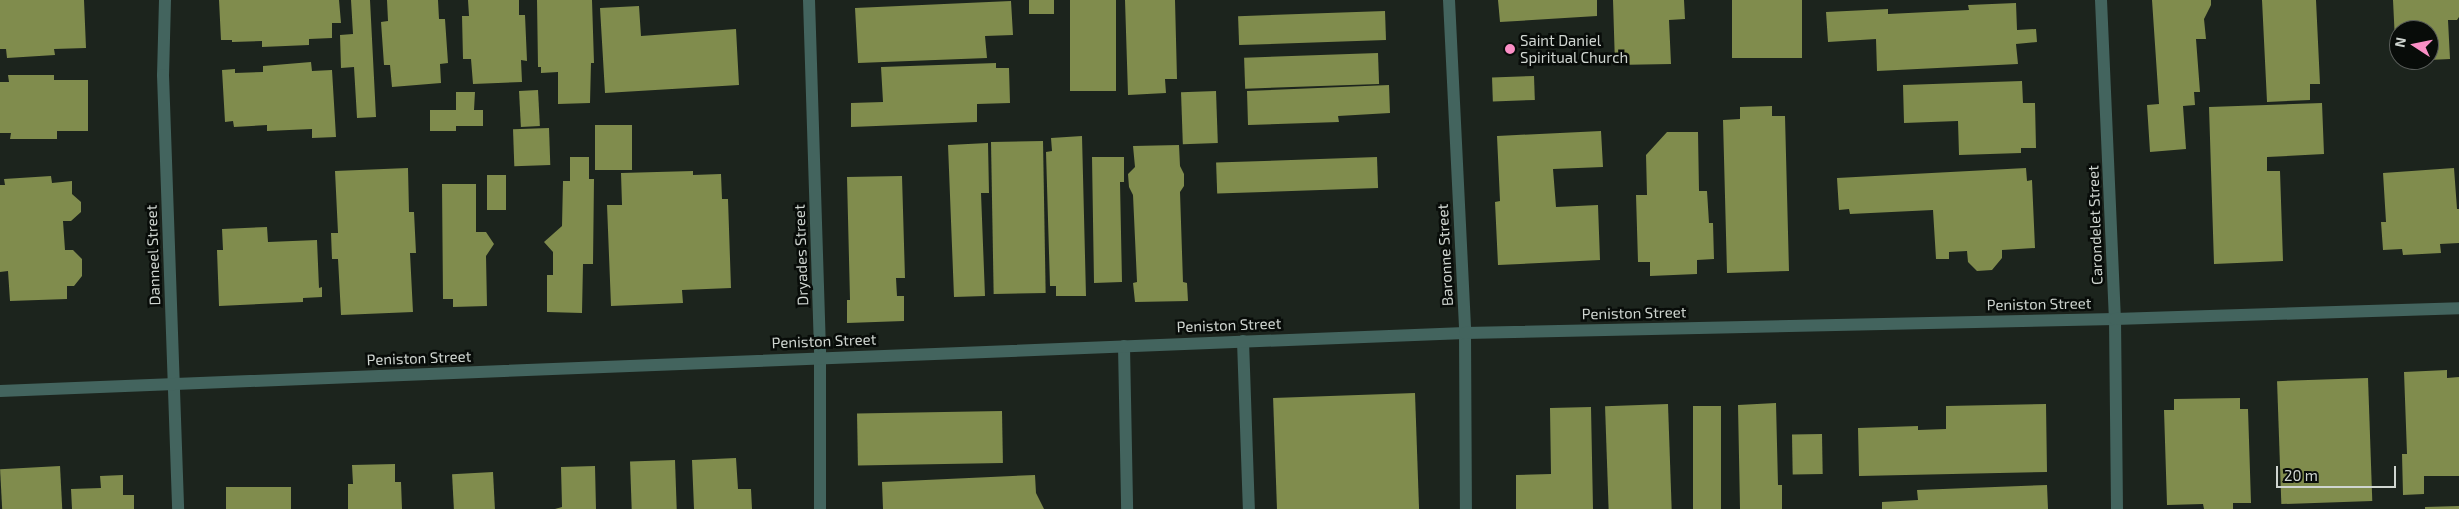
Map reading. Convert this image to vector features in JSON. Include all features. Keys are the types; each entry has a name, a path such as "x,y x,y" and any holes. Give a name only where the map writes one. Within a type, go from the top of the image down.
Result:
{"street":[{"name":"Danneel Street","path":"165,0 163,75 178,509"},
{"name":"Dryades Street","path":"809,0 820,357 820,509"},
{"name":"Baronne Street","path":"1449,0 1465,333 1466,509"},
{"name":"Carondelet Street","path":"2101,0 2115,319 2117,509"},
{"name":"Peniston Street","path":"0,391 820,357 1465,333 2115,319 2459,308"},
{"path":"1243,341 1249,509"},
{"path":"1124,346 1127,509"}],"building":[{"path":"0,0 84,0 86,48 54,49 55,55 7,58 6,49 0,49"},
{"path":"219,0 339,0 341,23 332,23 332,38 309,39 309,45 262,47 262,41 232,42 232,40 221,40"},
{"path":"351,0 370,0 376,117 357,118 354,67 341,68 340,35 353,34"},
{"path":"387,0 438,0 439,19 445,19 448,63 440,64 441,83 392,87 390,65 384,65 381,22 388,21"},
{"path":"468,0 519,0 519,15 525,15 527,61 521,60 522,82 473,84 471,59 463,59 462,16 469,16"},
{"path":"537,0 592,0 594,63 591,63 590,103 558,104 558,72 541,73 541,67 538,67"},
{"path":"1029,0 1054,0 1054,14 1029,14"},
{"path":"1070,0 1116,0 1116,91 1070,91"},
{"path":"1125,0 1175,0 1177,79 1165,79 1166,93 1128,95"},
{"path":"1498,0 1597,0 1597,16 1500,22"},
{"path":"1613,0 1684,0 1685,19 1669,20 1671,64 1615,65"},
{"path":"1732,0 1802,0 1802,58 1732,58"},
{"path":"2152,0 2211,0 2211,5 2204,19 2206,39 2196,39 2200,92 2194,92 2195,105 2183,106 2186,149 2150,152 2147,105 2159,104"},
{"path":"2262,0 2316,0 2320,84 2310,84 2310,100 2267,102"},
{"path":"2393,0 2459,0 2459,17 2457,20 2448,20 2450,59 2439,60 2439,20 2394,20"},
{"path":"1011,1 1013,35 985,36 987,58 858,63 855,8"},
{"path":"2016,3 2017,30 2036,29 2037,42 2016,44 2018,64 1877,71 1876,39 1828,42 1826,12 1888,9 1888,14 1969,10 1968,5"},
{"path":"639,6 641,36 736,29 739,85 605,93 600,8"},
{"path":"1385,11 1386,40 1239,45 1238,16"},
{"path":"1378,53 1379,84 1245,89 1244,58"},
{"path":"311,62 312,71 332,70 336,137 312,138 312,129 267,131 267,125 234,127 233,121 225,122 222,70 235,69 235,73 263,72 263,66"},
{"path":"996,63 996,68 1009,68 1010,103 977,104 977,122 851,127 851,103 883,102 881,67"},
{"path":"8,75 54,75 54,80 88,80 88,131 57,131 57,139 10,139 11,133 0,133 0,82 9,82"},
{"path":"1534,76 1535,100 1493,101 1492,77"},
{"path":"2022,81 2023,103 2035,103 2036,148 2021,148 2021,153 1959,155 1958,121 1904,123 1903,85"},
{"path":"1389,85 1390,113 1338,116 1339,122 1248,125 1247,91"},
{"path":"538,90 540,126 521,127 519,91"},
{"path":"1216,91 1218,143 1183,144 1181,92"},
{"path":"456,92 475,92 474,110 483,110 483,126 456,126 456,131 430,131 430,110 456,110"},
{"path":"2322,103 2324,154 2267,157 2267,171 2280,171 2283,261 2214,264 2209,107"},
{"path":"1772,106 1772,116 1785,116 1789,271 1727,273 1723,120 1740,119 1740,107"},
{"path":"595,125 632,125 632,170 595,170"},
{"path":"549,128 550,165 514,166 513,129"},
{"path":"1601,131 1603,167 1553,169 1556,207 1598,205 1600,260 1498,265 1495,202 1500,201 1497,136"},
{"path":"1667,132 1698,132 1699,191 1707,191 1709,223 1713,223 1714,259 1697,260 1697,274 1650,276 1650,262 1638,262 1636,195 1647,195 1646,155"},
{"path":"1082,136 1086,296 1056,296 1056,286 1050,286 1046,152 1052,151 1051,138"},
{"path":"1043,141 1046,293 994,294 991,142"},
{"path":"988,143 989,193 981,193 985,296 954,297 948,145"},
{"path":"1179,145 1180,166 1184,174 1184,186 1180,192 1183,282 1187,283 1188,301 1135,302 1133,283 1137,282 1133,195 1129,187 1128,174 1135,167 1133,146"},
{"path":"570,157 589,157 589,179 594,179 593,264 583,264 582,313 547,312 547,275 553,275 553,252 544,242 562,226 563,181 570,181"},
{"path":"1092,157 1124,157 1124,182 1120,182 1122,282 1094,283"},
{"path":"1377,157 1378,188 1217,194 1216,163"},
{"path":"408,168 409,212 414,212 416,253 410,253 413,312 341,315 338,259 332,259 331,233 338,233 335,171"},
{"path":"2026,168 2027,181 2032,180 2035,248 2002,250 2002,258 1992,270 1977,271 1968,262 1967,251 1949,252 1949,259 1936,259 1933,210 1850,214 1849,209 1839,210 1837,178"},
{"path":"2454,168 2457,209 2459,209 2459,243 2440,244 2441,253 2403,255 2402,249 2383,250 2381,222 2386,222 2383,173"},
{"path":"693,171 693,175 721,174 722,199 728,199 731,288 682,290 683,303 611,306 607,205 622,205 621,173"},
{"path":"487,175 506,175 506,210 487,210"},
{"path":"51,176 52,183 72,181 72,194 81,202 81,212 71,221 63,221 65,250 73,250 82,259 82,276 74,286 67,286 67,299 10,301 8,271 0,272 0,185 5,185 4,179"},
{"path":"902,176 905,278 896,278 897,296 904,296 904,321 847,323 847,300 850,300 847,177"},
{"path":"442,184 476,184 476,232 486,232 494,244 486,256 487,306 453,307 453,299 443,299"},
{"path":"267,227 268,242 317,240 319,288 322,287 322,297 303,298 303,302 219,306 217,250 223,250 222,229"},
{"path":"2447,370 2447,378 2459,377 2459,476 2424,476 2424,494 2403,495 2402,454 2407,454 2404,372"},
{"path":"2368,378 2372,501 2281,504 2277,381"},
{"path":"1415,393 1419,509 1277,509 1273,398"},
{"path":"2240,398 2240,409 2248,409 2251,503 2233,503 2233,509 2204,509 2203,504 2167,505 2164,410 2174,410 2174,399"},
{"path":"1776,403 1778,485 1782,485 1782,509 1740,509 1738,405"},
{"path":"1668,404 1672,509 1609,509 1605,406"},
{"path":"2046,404 2047,472 1859,476 1858,428 1918,426 1918,430 1946,429 1946,406"},
{"path":"1693,406 1721,406 1721,509 1693,509"},
{"path":"1591,407 1593,509 1516,509 1516,475 1551,474 1550,408"},
{"path":"1002,411 1003,463 858,466 857,414"},
{"path":"1822,434 1823,474 1793,475 1792,435"},
{"path":"736,458 738,489 751,489 752,509 694,509 692,460"},
{"path":"675,460 677,509 632,509 630,462"},
{"path":"395,464 395,482 401,482 402,509 348,509 348,484 353,484 352,465"},
{"path":"60,466 62,509 2,509 0,469"},
{"path":"595,466 596,509 555,509 562,507 561,467"},
{"path":"493,472 495,509 454,509 452,474"},
{"path":"123,475 123,495 134,495 134,509 72,509 71,489 101,488 100,476"},
{"path":"1035,475 1036,493 1044,509 883,509 882,482"},
{"path":"2047,485 2048,509 1882,509 1882,502 1918,500 1917,490"},
{"path":"226,487 291,487 291,509 226,509"},
{"path":"2459,506 2459,509 2425,509 2425,507"}],"place":[{"name":"Saint Daniel Spiritual Church","path":"1510,49"}]}
